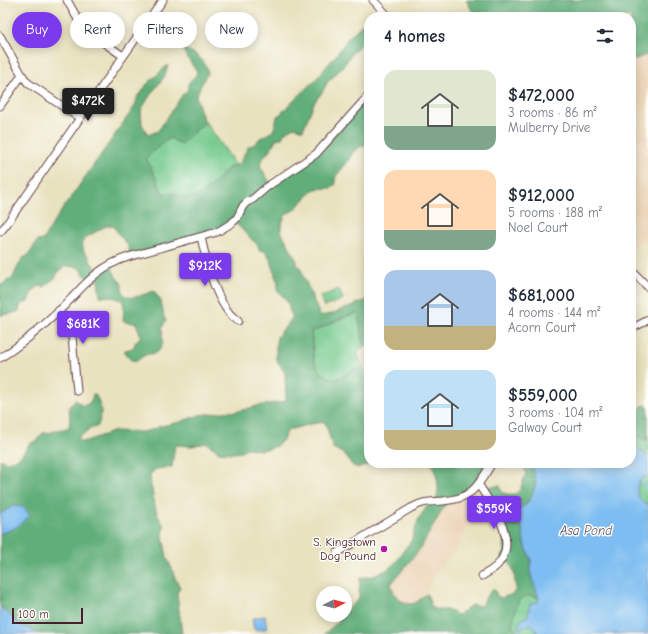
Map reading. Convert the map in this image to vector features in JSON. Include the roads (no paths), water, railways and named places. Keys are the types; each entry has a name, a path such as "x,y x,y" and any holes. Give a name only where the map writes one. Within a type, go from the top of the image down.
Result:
{"street":[{"path":"67,0 81,25 87,31 123,56"},
{"path":"0,232 163,0"},
{"path":"374,0 385,12"},
{"path":"0,36 22,76 28,82 80,118"},
{"path":"0,106 22,76"},
{"path":"0,358 14,350 58,312 95,274 115,262 201,237 230,225 237,218 243,206 247,202 316,154 364,101"},
{"path":"201,237 219,298 228,312 238,322"},
{"path":"636,275 648,287"},
{"path":"58,312 66,320 70,328 77,391"},
{"path":"636,326 648,320"},
{"path":"337,553 420,503 450,500 467,495 479,485 489,468"},
{"path":"479,485 502,522 506,535 504,556 496,567 482,576"}],"water":[{"name":"Asa Pond","path":"636,447 648,457 648,477 644,476 641,479 637,492 643,503 648,504 648,634 538,634 532,624 522,627 520,631 518,630 520,621 528,615 530,604 538,602 539,598 531,576 531,560 524,542 522,527 515,516 515,512 527,504 536,483 533,468 636,468"},
{"path":"13,506 24,507 30,516 15,528 0,534 0,514"},
{"path":"0,607 20,625 37,634 0,634"},
{"path":"265,616 267,628 255,630 252,620 253,618"}],"waterway":[{"path":"641,479 648,490"},
{"path":"513,634 519,632 519,630"}],"place":[{"name":"S. Kingstown Dog Pound","path":"384,549"}]}
